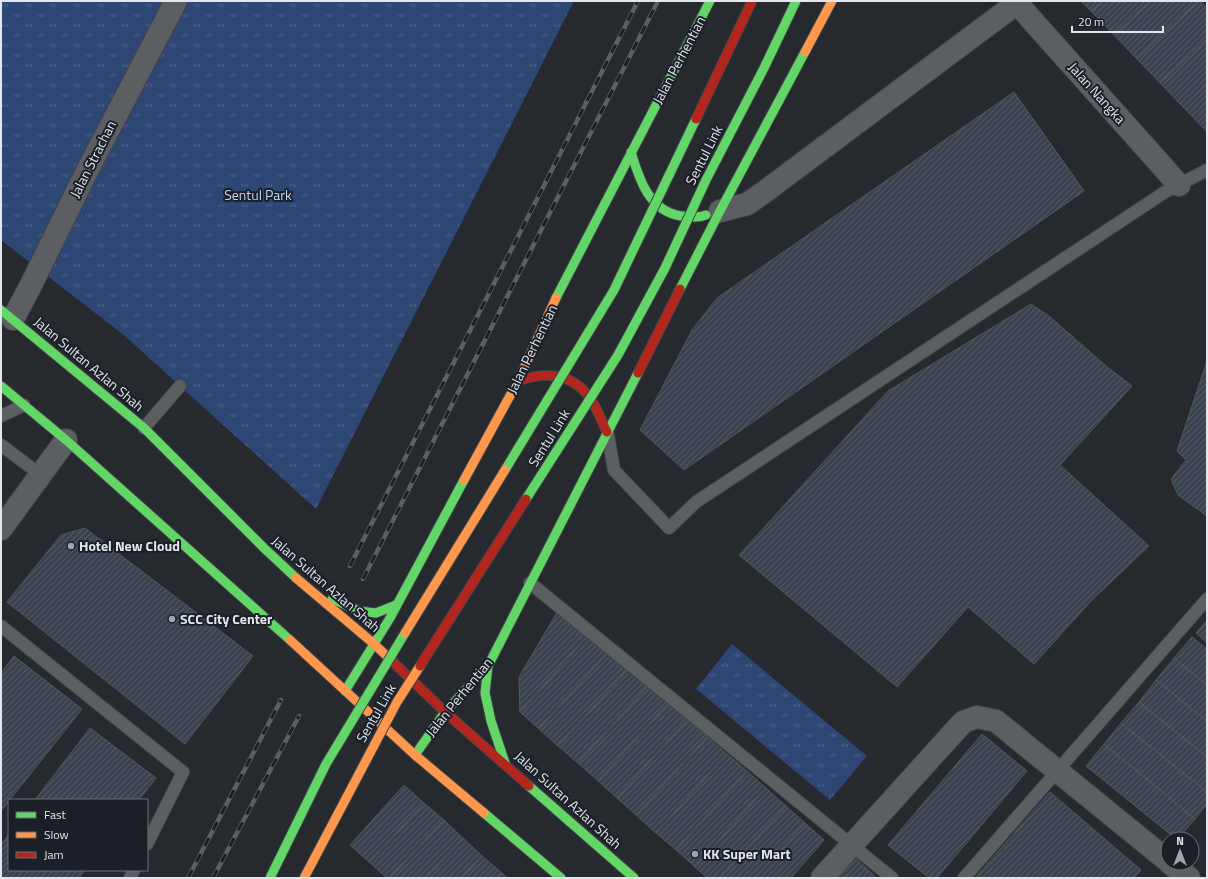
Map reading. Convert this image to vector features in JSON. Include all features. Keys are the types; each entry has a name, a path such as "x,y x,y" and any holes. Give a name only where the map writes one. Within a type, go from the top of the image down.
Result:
{"main road":[{"name":"Jalan Perhentian","path":"345,690 390,618 518,381 557,296 710,1"},
{"name":"Sentul Link","path":"270,878 326,764 614,290 752,1"},
{"name":"Sentul Link","path":"304,878 397,702 618,355 664,268 706,180 760,76 796,1"},
{"name":"Jalan Perhentian","path":"414,755 445,712 488,666 720,211 832,1"},
{"path":"631,152 640,182 647,194 664,212 678,217 701,217 720,211"},
{"name":"Jalan Sultan Azlan Shah","path":"7,314 144,428 264,548 305,586 373,643 445,712 505,763 634,878"},
{"path":"518,381 531,376 545,374 559,376 572,381 583,389 592,400 607,432"},
{"path":"1,386 66,440 345,690 414,755 561,878"},
{"path":"305,586 359,611 376,613 396,605"},
{"path":"488,666 486,692 491,720 505,763"}],"street":[{"name":"Jalan Strachan","path":"7,314 35,278 85,175 176,1"},
{"path":"720,211 747,204 763,193 1016,2"},
{"name":"Jalan Nangka","path":"1016,2 1179,185"},
{"path":"1,529 66,440"},
{"path":"822,878 963,722 977,716 996,720 1160,855"},
{"path":"1180,871 1188,878"}],"lane":[{"path":"607,432 614,470 669,528 696,502 1165,192 1207,170"},
{"path":"144,428 180,386"},
{"path":"1,416 24,405"},
{"path":"1,445 41,475"},
{"path":"530,583 892,878"},
{"path":"964,878 1207,599"},
{"path":"1,626 183,772 148,842"}],"green space":[{"name":"Sentul Park","path":"1,1 574,1 316,509 125,336 1,240"},
{"path":"732,644 867,756 830,800 696,689"}],"building":[{"path":"1081,1 1102,1 1091,11"},
{"path":"1102,1 1150,1 1114,35 1091,11"},
{"path":"1150,1 1198,1 1137,59 1114,35"},
{"path":"1198,1 1200,1 1207,8 1207,39 1160,83 1137,59"},
{"path":"1207,39 1207,84 1183,107 1160,83"},
{"path":"1207,84 1207,132 1183,107"},
{"path":"1014,92 1084,191 684,470 640,430 692,330 717,298"},
{"path":"1031,304 1049,316 1105,365 1132,386 1060,465 1149,546 1092,600 1034,664 968,607 897,687 739,555 888,391"},
{"path":"1207,361 1207,516 1178,495 1171,479 1186,460 1177,451"},
{"path":"85,528 253,656 185,744 7,602 61,535"},
{"path":"559,609 591,632 520,712 519,677"},
{"path":"1207,620 1207,643 1196,633"},
{"path":"591,632 610,650 539,729 520,712"},
{"path":"1192,637 1207,649 1207,685 1174,658"},
{"path":"610,650 630,667 558,746 539,729"},
{"path":"14,656 82,709 11,799 8,799 8,802 1,811 1,673"},
{"path":"1174,658 1207,685 1207,721 1156,680"},
{"path":"630,667 649,685 578,763 558,746"},
{"path":"1156,680 1207,721 1207,757 1139,702"},
{"path":"649,685 669,702 598,781 578,763"},
{"path":"669,702 688,719 617,798 598,781"},
{"path":"1139,702 1207,757 1207,792 1121,723"},
{"path":"688,719 707,737 636,815 617,798"},
{"path":"1121,723 1207,792 1207,804 1195,819 1104,744"},
{"path":"90,728 156,778 140,799 36,799"},
{"path":"982,734 1027,771 937,878 929,878 888,845"},
{"path":"707,737 727,754 656,833 636,815"},
{"path":"1104,744 1195,819 1185,831 1166,831 1086,766"},
{"path":"727,754 747,771 676,850 656,833"},
{"path":"747,771 766,788 695,867 676,850"},
{"path":"404,785 424,803 369,862 350,845"},
{"path":"766,788 786,806 720,878 707,878 695,867"},
{"path":"1050,792 1141,870 1134,878 975,878"},
{"path":"424,803 444,820 390,878 387,878 369,862"},
{"path":"786,806 805,823 755,878 720,878"},
{"path":"444,820 463,838 426,878 390,878"},
{"path":"805,823 824,840 791,878 755,878"},
{"path":"8,835 8,871 84,871 79,878 1,878 1,845"},
{"path":"463,838 482,856 462,878 426,878"},
{"path":"482,856 502,873 498,878 462,878"},
{"path":"853,856 877,878 833,878"},
{"path":"502,873 507,878 498,878"}],"railway":[{"path":"350,566 638,1"},
{"path":"363,579 658,1"},
{"path":"188,878 281,700"},
{"path":"213,878 299,716"}],"traffic: fast":[{"path":"556,298 710,1"},
{"path":"526,499 618,355 665,268 706,180 764,68 796,1"},
{"path":"680,289 805,52"},
{"path":"505,470 614,290 696,119"},
{"path":"631,152 642,183 653,201 661,208 670,213 681,216 697,217 706,215"},
{"path":"1,310 144,428 296,578"},
{"path":"415,755 445,712 488,666 638,373"},
{"path":"1,386 66,440 290,640"},
{"path":"345,691 390,618 464,480"},
{"path":"332,599 359,611 376,613 396,605"},
{"path":"270,878 326,764 405,633"},
{"path":"488,666 485,693 491,721 505,763"},
{"path":"529,786 634,878"},
{"path":"484,813 561,878"}],"traffic: slow":[{"path":"805,52 832,1"},
{"path":"464,480 518,381 556,298"},
{"path":"405,633 505,470"},
{"path":"296,578 373,643 393,662"},
{"path":"290,640 415,755 484,813"},
{"path":"304,878 397,702 420,666"}],"traffic: jam":[{"path":"696,119 752,1"},
{"path":"638,373 680,289"},
{"path":"518,381 539,376 549,376 559,377 577,385 592,401 607,432"},
{"path":"420,666 526,499"},
{"path":"393,662 445,712 529,786"}],"place":[{"name":"Hotel New Cloud","path":"71,546"},
{"name":"SCC City Center","path":"172,619"},
{"name":"KK Super Mart","path":"695,854"}]}
